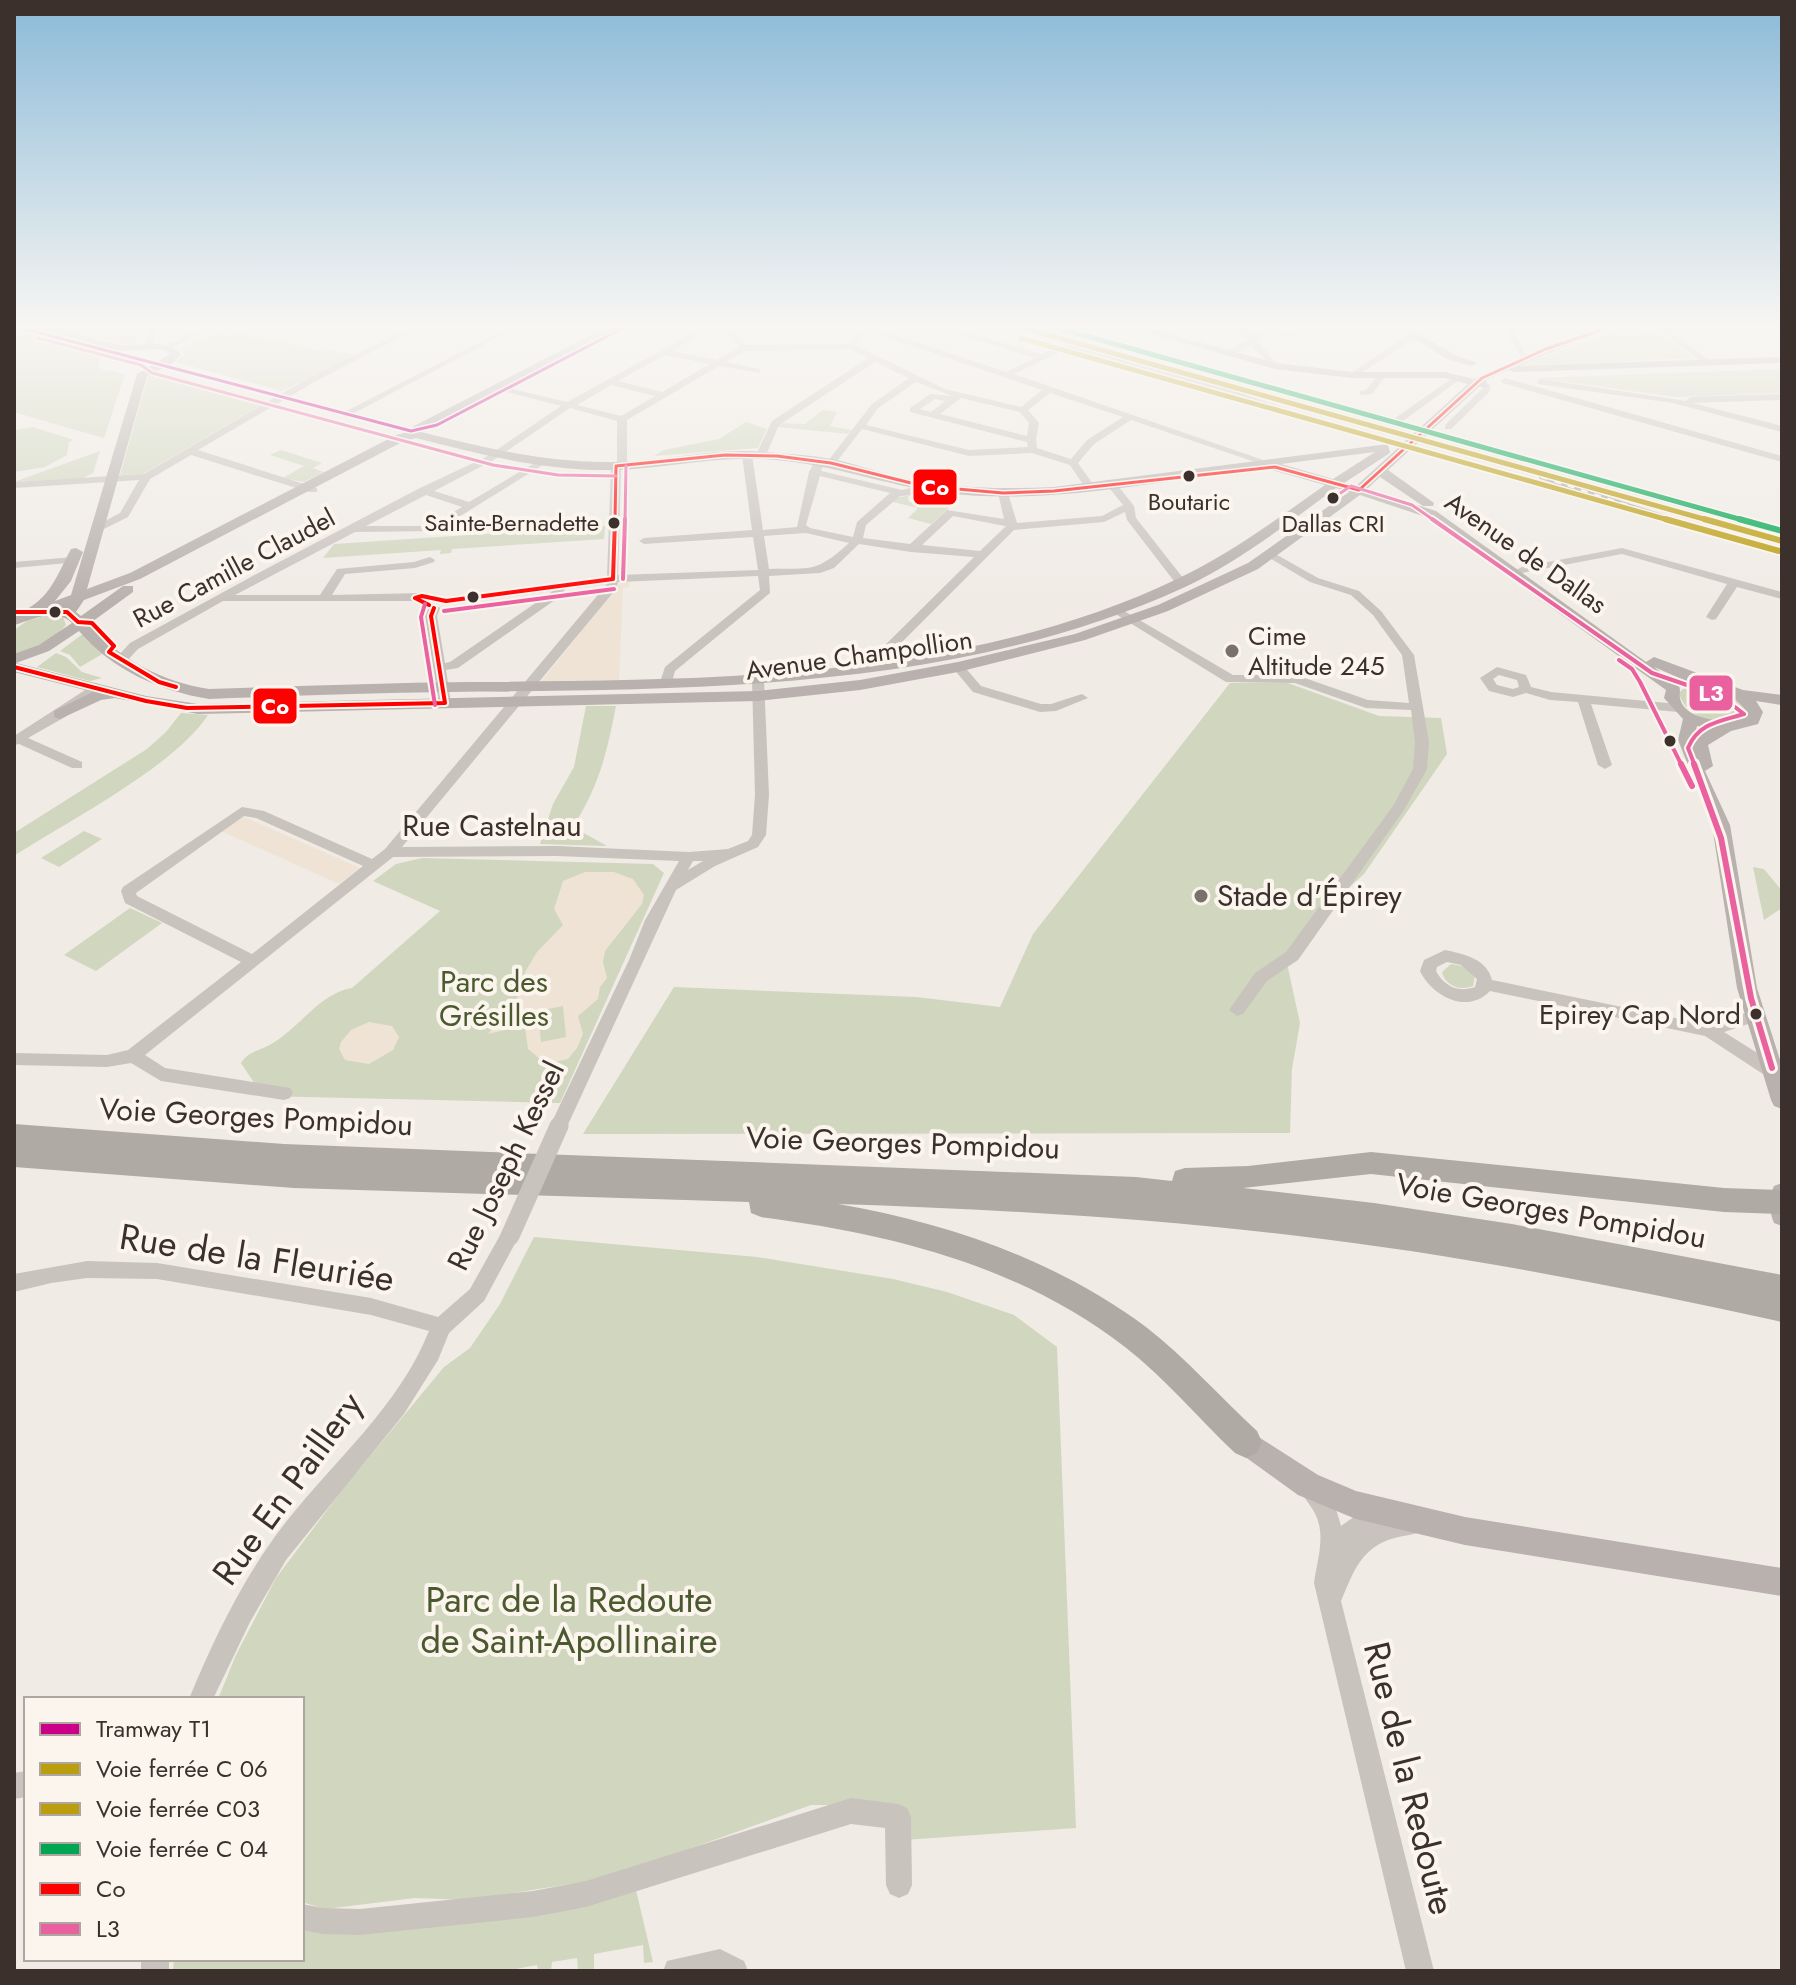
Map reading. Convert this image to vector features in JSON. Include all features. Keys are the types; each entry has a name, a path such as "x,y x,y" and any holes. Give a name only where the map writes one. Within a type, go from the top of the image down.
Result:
{"highway":[{"name":"Voie Georges Pompidou","path":"14,1135 184,1150 1063,1184 1220,1196 1512,1236 1782,1288"},
{"name":"Voie Georges Pompidou","path":"14,1156 176,1170 975,1200 1221,1216 1516,1257 1782,1309"},
{"path":"1063,1184 1223,1179 1371,1163 1781,1204"},
{"path":"604,1186 849,1218 927,1234 980,1251 1056,1285 1107,1316 1139,1340 1246,1442"}],"main road":[{"path":"34,612 60,588 74,560 104,480 120,421"},
{"path":"416,434 418,428 433,421"},
{"name":"Avenue Champollion","path":"523,694 666,682 758,679 870,667 998,642 1115,610 1181,583 1250,545 1337,483 1404,442 1426,421"},
{"path":"15,669 44,650 76,619 134,585 380,452 400,438 416,434 541,463 619,466 754,455 923,486 1003,493 1090,487 1404,442"},
{"name":"Avenue Champollion","path":"15,669 48,675 110,669 209,694 725,697 758,704 787,693 860,685 958,667 1080,637 1130,621 1206,589 1272,555 1363,485 1404,442"},
{"name":"Avenue de Dallas","path":"1294,460 1349,475 1363,485 1431,514 1668,684"},
{"name":"Avenue de Dallas","path":"1252,462 1287,468 1337,483 1410,493 1428,503"},
{"name":"Avenue de Dallas","path":"1380,468 1391,482 1415,492 1658,665 1739,694 1782,702"},
{"path":"76,619 76,598 96,530 104,480"},
{"path":"14,621 124,581 308,490"},
{"path":"80,580 93,588 124,581"},
{"path":"14,612 67,612 76,619"},
{"name":"Avenue Champollion","path":"76,619 110,669 120,694 173,707 198,709 443,695"},
{"path":"1702,682 1668,684 1672,698 1685,713 1726,727"},
{"path":"60,714 97,696 120,694"},
{"path":"1739,694 1755,712"},
{"path":"1755,712 1782,702"},
{"path":"1755,712 1752,721 1726,727 1705,737 1698,747 1731,835 1782,1100"},
{"path":"1685,713 1686,740 1691,758 1721,825 1754,1016 1777,1068"},
{"path":"1246,1442 1308,1485 1336,1498 1392,1513 1465,1531 1782,1582"}],"street":[{"path":"14,485 146,477 242,421"},
{"path":"369,421 416,434"},
{"name":"Rue Camille Claudel","path":"110,669 134,646 422,491 496,455 546,421"},
{"path":"390,852 610,590 622,421"},
{"path":"666,682 669,670 766,591 754,455 779,421"},
{"path":"806,530 801,523 821,465 864,421"},
{"path":"952,421 1032,445 1073,463 1090,487"},
{"path":"1032,421 1032,445"},
{"path":"1073,463 1087,443 1124,421"},
{"path":"1140,421 1252,462"},
{"path":"1448,427 1455,421"},
{"path":"1657,421 1782,459"},
{"path":"1751,421 1782,429"},
{"path":"860,426 969,453 1032,445"},
{"path":"190,451 308,490"},
{"path":"356,528 432,529 541,463"},
{"path":"821,465 898,492 911,493 923,486"},
{"path":"96,530 124,515 146,477"},
{"path":"1111,484 1129,506 1131,518 1144,528 1181,583"},
{"path":"422,491 470,506"},
{"path":"222,598 422,596 446,601 613,579 824,569 857,541 861,524 898,492"},
{"path":"1003,493 1012,525"},
{"path":"911,549 955,512 1012,525 1104,519 1129,506"},
{"path":"870,667 1012,525"},
{"path":"644,541 806,530 911,549 984,555"},
{"path":"944,551 959,560 968,571"},
{"path":"1522,570 1622,551 1782,596"},
{"path":"1237,1010 1261,977 1292,956 1413,786 1420,769 1419,711 1408,655 1377,613 1355,593 1314,580 1272,555"},
{"path":"14,565 74,560"},
{"path":"324,598 341,571 415,565 430,560"},
{"path":"1712,617 1734,582"},
{"path":"439,668 454,665 558,593 560,587"},
{"path":"415,598 434,608"},
{"path":"443,695 431,616 434,608 446,601"},
{"path":"1115,610 1230,679 1296,679 1366,704 1419,711"},
{"path":"958,667 977,689 1040,708 1052,708 1082,698"},
{"path":"16,740 60,714 110,669"},
{"path":"667,888 753,844 759,835 762,795 758,679"},
{"path":"1526,689 1550,696 1685,713"},
{"path":"1584,700 1605,765"},
{"path":"16,740 77,765"},
{"path":"253,961 130,899 128,891 242,811 259,814 373,865"},
{"name":"Rue Castelnau","path":"133,1056 390,852 557,851 681,857 729,854"},
{"name":"Rue Joseph Kessel","path":"441,1327 477,1295 510,1236 681,857"},
{"path":"1486,984 1709,1031 1777,1068"},
{"path":"1709,1031 1754,1016"},
{"path":"14,1059 107,1061 133,1056 161,1074 284,1093"},
{"name":"Rue de la Fleuriée","path":"14,1283 91,1267 164,1270 400,1312 441,1327"},
{"name":"Rue En Paillery","path":"202,1697 233,1628 279,1551 412,1386 432,1356 441,1327"},
{"path":"1246,1442 1260,1442 1301,1469 1349,1492 1465,1531"},
{"name":"Rue de la Redoute","path":"1308,1485 1327,1511 1332,1526 1325,1583 1420,1971"},
{"path":"1330,1556 1350,1531 1373,1518 1392,1513"},
{"path":"1330,1603 1344,1561 1368,1536 1383,1528 1420,1524 1465,1531"},
{"path":"304,1917 360,1922 573,1897 712,1857 768,1835 851,1811 898,1817 899,1885"},
{"path":"677,1971 720,1963 734,1971"}],"green space":[{"path":"44,421 110,421 104,438"},
{"path":"135,421 234,421 143,474 120,475"},
{"path":"809,421 833,421 830,426 852,430 848,434 777,427 779,423 805,424"},
{"path":"746,422 767,429 758,448 654,456 664,450 719,439"},
{"path":"33,427 74,440 69,442 67,455 45,467 14,472 14,430"},
{"path":"281,450 322,463 313,468 324,472 304,482 283,478 304,466 270,455"},
{"path":"100,451 93,473 83,478 14,482"},
{"path":"908,496 909,502 950,507 931,524 908,518 918,508 893,502 898,497"},
{"path":"605,526 604,539 452,549 451,553 440,554 441,550 323,558 334,544"},
{"path":"48,615 63,617 66,625 53,638 14,658 14,630 27,621"},
{"path":"84,633 104,653 80,667 70,655 60,651"},
{"path":"56,653 66,657 82,672 102,678 90,681 37,667"},
{"name":"Stade d'Épirey","path":"1230,683 1288,683 1379,716 1441,718 1447,754 1364,874 1315,918 1286,959 1300,1023 1292,1069 1290,1133 583,1134 674,987 916,997 1000,1007 1033,934"},
{"path":"1699,686 1731,693 1748,711 1746,716 1728,723 1697,715 1683,702 1679,693 1683,689"},
{"path":"586,706 616,706 601,769 573,827 607,846 540,844 553,804 574,767"},
{"path":"181,713 208,715 171,754 146,773 14,856 14,833 147,749"},
{"path":"84,831 102,839 59,867 41,858"},
{"name":"Parc des Grésilles","path":"422,858 653,864 664,873 560,1103 263,1096 241,1063 244,1059 283,1036 330,996 352,988 440,911 373,881 396,864"},
{"path":"1753,867 1764,869 1782,891 1782,908 1764,920"},
{"path":"130,908 162,923 96,971 64,955"},
{"path":"1451,964 1462,966 1475,975 1473,986 1458,987 1446,981 1442,972"},
{"name":"Parc de la Redoute de Saint-Apollinaire","path":"534,1237 757,1257 893,1279 947,1292 1014,1315 1057,1347 1076,1828 904,1840 901,1805 811,1805 639,1867 590,1881 468,1900 415,1898 325,1909 304,1903 304,1697 219,1697 236,1655 276,1578 343,1489 444,1367 470,1348 500,1304"},
{"path":"636,1890 653,1962 644,1963 643,1945 594,1954 594,1971 578,1971 577,1958 552,1962 551,1971 538,1971 537,1965 505,1971 173,1971 174,1961 304,1961 304,1928"}],"shaded area":[{"path":"629,581 629,587 623,588 619,680 541,682 619,584"},
{"path":"242,816 360,868 339,884 221,831"},
{"path":"585,872 614,872 633,879 644,895 642,904 605,951 603,962 607,978 600,987 598,999 578,1016 583,1034 577,1048 568,1059 550,1063 528,1049 525,1028 527,1011 513,1018 505,1030 488,1034 517,999 525,972 537,952 563,925 554,909 563,881","holes":["563,1006 566,1037 541,1042 538,1011"]},
{"path":"369,1022 392,1026 399,1037 393,1050 369,1064 345,1060 339,1049 341,1042 351,1030"}],"railway":[{"path":"1541,477 1677,521"},
{"path":"1670,519 1677,521"},
{"path":"1677,521 1782,551"}],"tram line":[{"name":"T1","path":"372,421 411,431 445,421"}],"transit line":[{"name":"L3","path":"329,421 493,465 558,475 616,476"},
{"path":"1353,421 1782,541"},
{"path":"1388,421 1782,531"},
{"name":"Co","path":"616,466 725,455 777,456 831,463 923,486 1003,493 1054,491 1275,467 1359,490 1435,421"},
{"name":"Co","path":"613,579 616,466"},
{"name":"L3","path":"623,579 626,466"},
{"name":"L3","path":"1333,498 1351,486 1412,505 1652,673 1722,697 1744,714 1703,728 1688,748 1721,838 1751,998 1772,1068"},
{"name":"Co","path":"429,605 415,598 422,596 446,601 613,579"},
{"name":"L3","path":"444,611 614,589"},
{"name":"L3","path":"425,604 421,617 435,705"},
{"name":"Co","path":"14,667 146,701 187,708 445,703 431,616 434,608"},
{"name":"Co","path":"14,612 67,612 78,622 92,623 114,646 109,652 159,682 176,687"},
{"name":"L3","path":"1619,660 1632,669 1640,682 1692,786"}],"rail line":[{"name":"C03","path":"1314,421 1779,551"}],"place":[{"name":"Boutaric","path":"1189,476"},
{"name":"Dallas CRI","path":"1333,498"},
{"name":"Sainte-Bernadette","path":"614,523"},
{"name":"Cime Altitude 245","path":"1232,651"},
{"name":"Stade d'Épirey","path":"1201,896"},
{"name":"Epirey Cap Nord","path":"1756,1014"}]}
